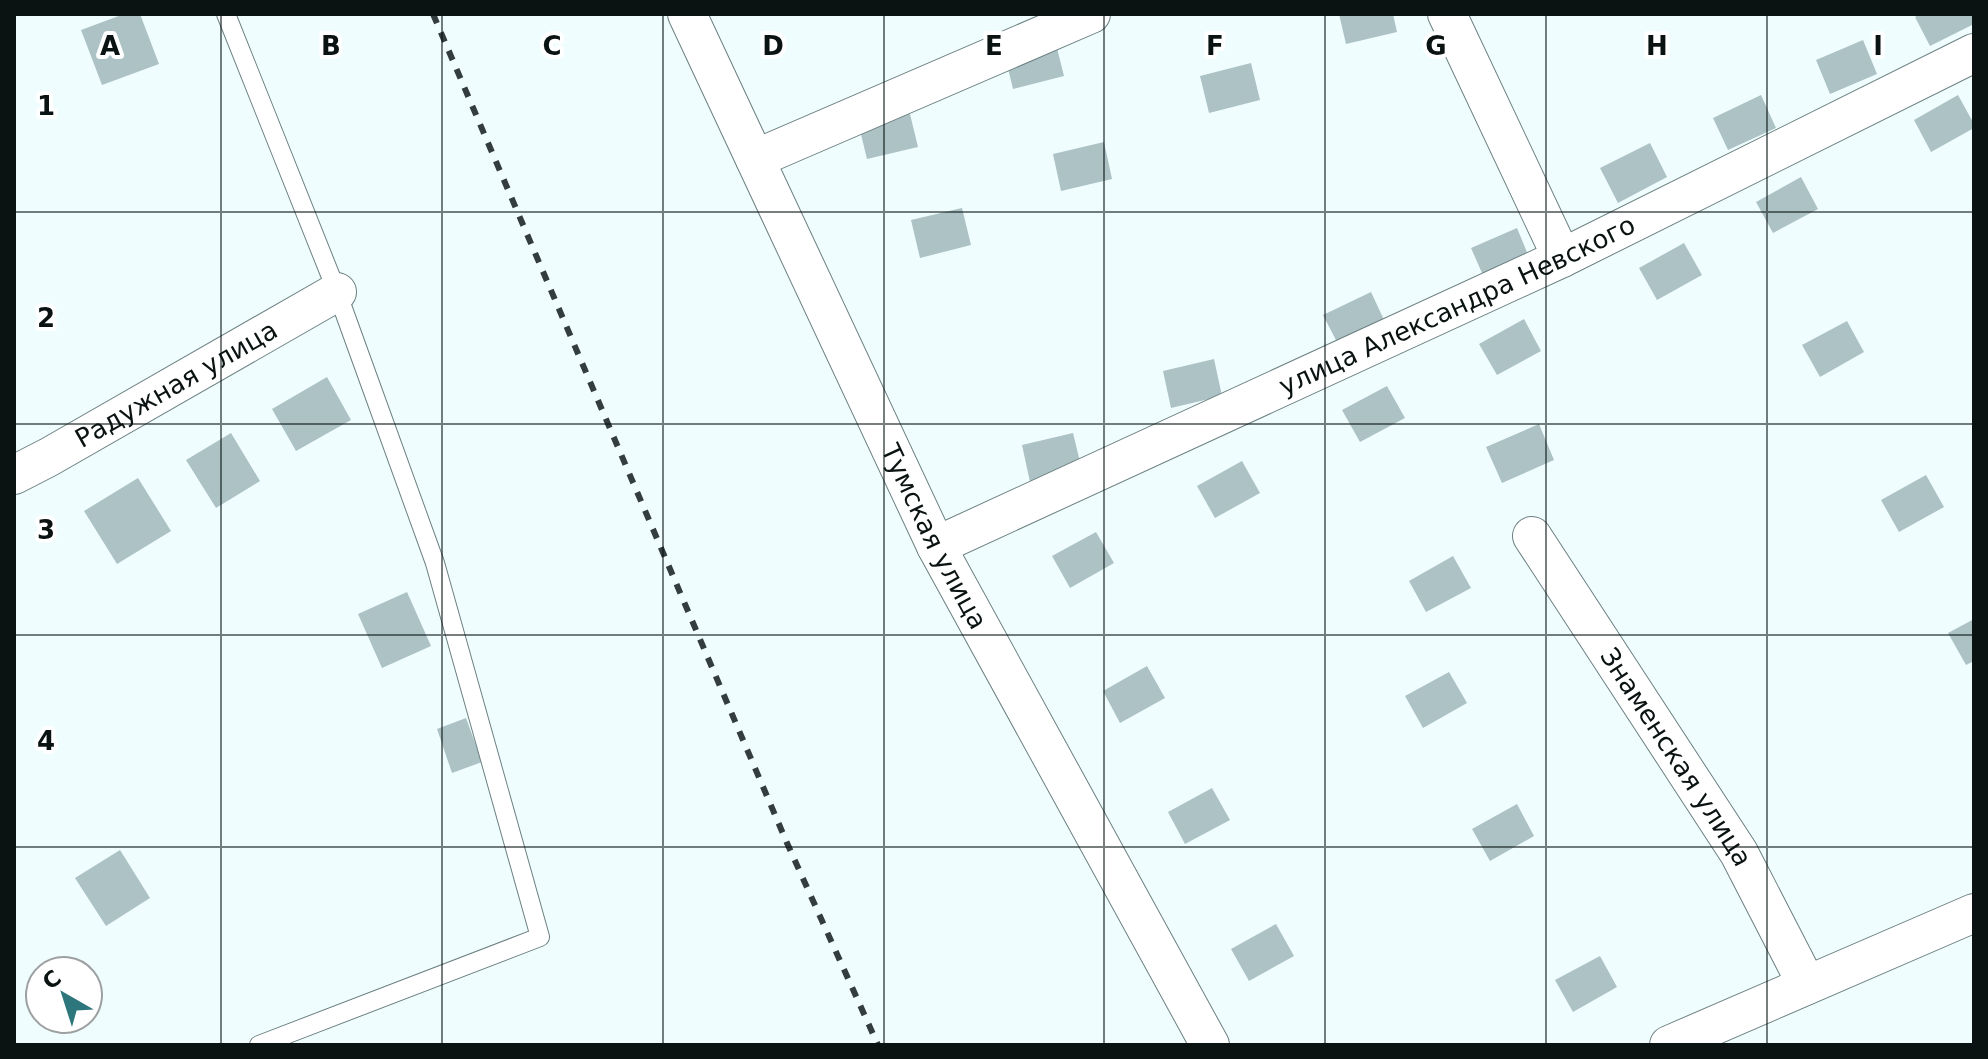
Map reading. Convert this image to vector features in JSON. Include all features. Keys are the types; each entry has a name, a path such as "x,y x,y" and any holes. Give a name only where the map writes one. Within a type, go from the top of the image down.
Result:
{"street":[{"name":"Тумская улица","path":"687,14 936,546 1210,1045"},
{"path":"755,159 1091,14"},
{"path":"1447,14 1562,258"},
{"name":"улица Александра Невского","path":"936,546 1562,258 1974,53"},
{"name":"Радужная улица","path":"14,475 337,292"},
{"name":"Знаменская улица","path":"1532,536 1739,853 1807,985"},
{"path":"1669,1045 1974,913"}],"lane":[{"path":"226,14 337,292 435,563 540,937 259,1045"}],"building":[{"path":"124,14 140,14 159,64 102,85 81,30"},
{"path":"1339,14 1393,14 1397,32 1346,44"},
{"path":"1920,14 1974,14 1974,24 1930,46 1915,17"},
{"path":"1055,40 1064,76 1013,89 1004,52"},
{"path":"1863,40 1877,74 1830,94 1816,60"},
{"path":"1251,63 1260,100 1209,113 1200,76"},
{"path":"1761,95 1776,128 1728,150 1713,118"},
{"path":"1958,95 1974,128 1931,152 1914,120"},
{"path":"909,110 918,147 867,159 858,122"},
{"path":"1104,142 1112,179 1061,191 1053,154"},
{"path":"1650,143 1667,177 1618,203 1600,168"},
{"path":"1801,177 1818,209 1773,233 1756,202"},
{"path":"962,208 971,245 920,258 911,220"},
{"path":"1517,228 1531,262 1486,282 1471,248"},
{"path":"1684,243 1702,275 1657,300 1639,268"},
{"path":"1371,292 1385,322 1338,344 1323,315"},
{"path":"1524,319 1541,351 1497,375 1479,344"},
{"path":"1847,321 1864,352 1820,377 1802,345"},
{"path":"1214,359 1222,396 1171,408 1163,371"},
{"path":"327,377 351,420 296,451 272,409"},
{"path":"1387,386 1405,418 1360,442 1342,410"},
{"path":"1539,424 1554,460 1502,483 1486,447"},
{"path":"231,433 260,481 216,508 186,460"},
{"path":"1073,433 1082,470 1030,482 1022,445"},
{"path":"1242,461 1260,493 1215,518 1197,486"},
{"path":"1926,475 1944,507 1899,532 1881,500"},
{"path":"138,478 171,531 117,564 84,511"},
{"path":"1096,532 1114,563 1070,588 1052,556"},
{"path":"1453,556 1471,588 1426,612 1409,581"},
{"path":"407,592 431,646 382,668 358,614"},
{"path":"1974,619 1974,661 1966,665 1948,633"},
{"path":"1147,666 1165,698 1120,723 1103,691"},
{"path":"1449,672 1467,703 1423,728 1405,696"},
{"path":"466,718 482,762 452,773 437,729"},
{"path":"1212,788 1230,820 1185,844 1168,812"},
{"path":"1517,804 1534,836 1490,861 1472,829"},
{"path":"120,850 150,898 106,926 75,878"},
{"path":"1276,924 1294,956 1249,981 1231,949"},
{"path":"1600,956 1617,987 1573,1012 1555,980"}],"railway":[{"path":"433,14 787,843 878,1045"}]}
